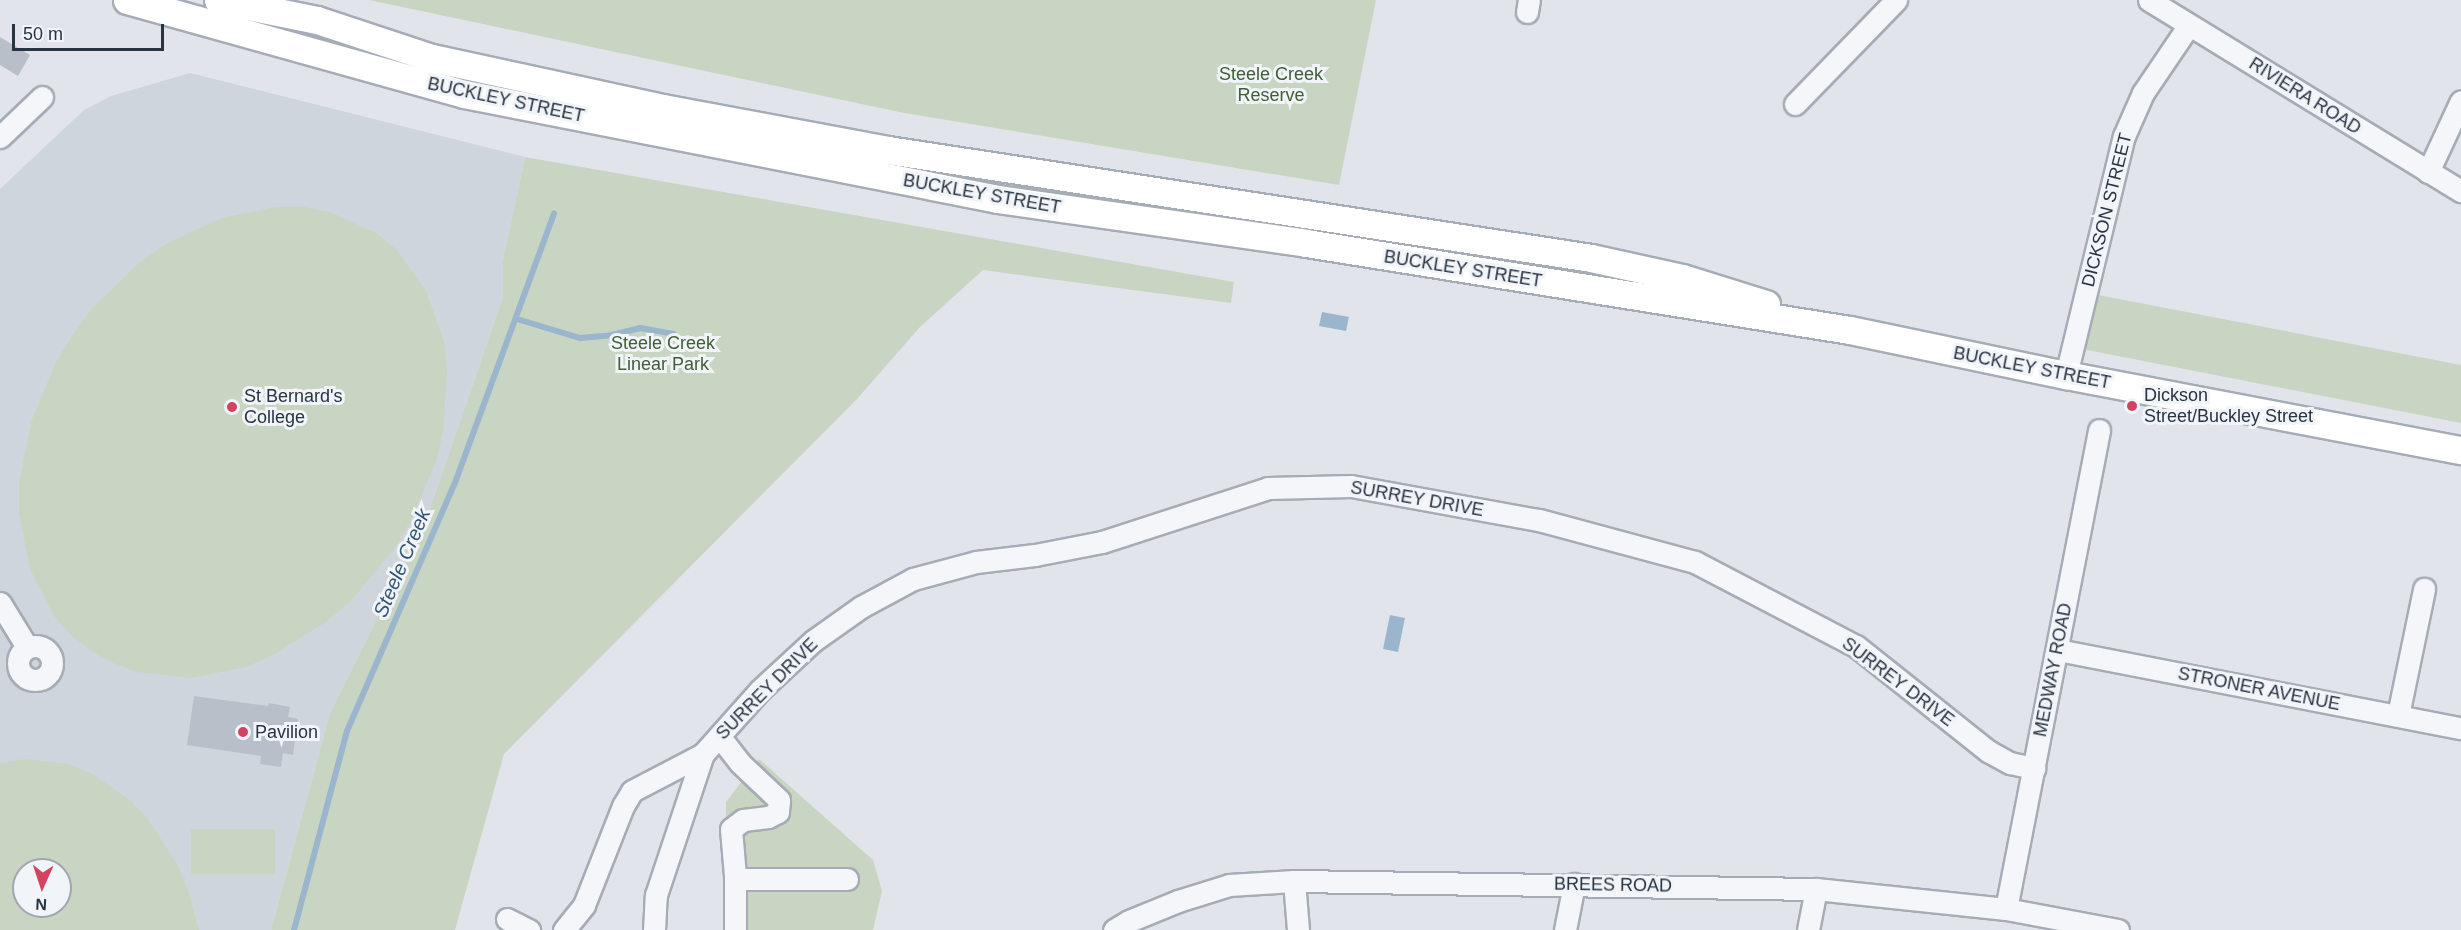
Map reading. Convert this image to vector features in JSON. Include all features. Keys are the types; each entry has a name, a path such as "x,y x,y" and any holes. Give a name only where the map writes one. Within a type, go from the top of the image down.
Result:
{"main road":[{"name":"BUCKLEY STREET","path":"127,0 464,94 998,199 1306,243 1850,330 2066,375 2461,450"},
{"name":"BUCKLEY STREET","path":"218,0 317,20 432,58 663,108 865,146 1591,258 1682,278 1850,330"}],"street":[{"path":"1795,104 1896,0"},
{"name":"RIVIERA ROAD","path":"2150,0 2461,191"},
{"name":"DICKSON STREET","path":"2066,375 2124,136 2143,93 2190,25"},
{"path":"0,138 42,97"},
{"path":"2428,172 2461,101"},
{"name":"MEDWAY ROAD","path":"2006,909 2099,430"},
{"name":"SURREY DRIVE","path":"703,754 760,690 813,641 861,607 913,579 976,562 1102,542 1268,488 1351,486 1539,520 1695,562 1856,646 1988,751 2010,763 2034,768"},
{"path":"2398,716 2424,589"},
{"path":"0,603 13,653"},
{"name":"STRONER AVENUE","path":"2058,650 2461,728"},
{"path":"719,736 740,763 779,800 778,812 768,817 743,820 731,829 735,876 735,930"},
{"path":"564,930 584,905 623,806 632,791 703,754"},
{"path":"654,930 656,895 703,754"},
{"path":"735,876 741,879 847,879"},
{"path":"1294,880 1298,930"},
{"name":"BREES ROAD","path":"1114,930 1129,921 1178,901 1229,885 1294,880 1816,889 2006,909 2057,924 2118,930"},
{"path":"1565,930 1574,884"},
{"path":"1808,930 1816,889"},
{"path":"507,919 529,930"}],"shaded area":[{"name":"St Bernard's College","path":"190,73 525,157 503,259 503,297 427,517 330,713 271,930 0,930 0,189 84,110 111,96"}],"green space":[{"name":"Steele Creek Reserve","path":"369,0 1376,0 1339,185 904,113"},
{"name":"Steele Creek Linear Park","path":"525,157 1234,282 1231,303 983,270 920,327 857,399 504,754 455,930 271,930 330,713 427,517 503,297 503,259"},
{"path":"277,207 304,207 330,212 376,233 396,249 426,291 444,342 447,371 443,432 436,462 410,522 393,550 351,601 326,622 273,655 246,667 190,678 137,672 91,651 71,635 54,616 30,569 19,513 19,484 31,422 56,362 73,334 93,307 140,262 166,244 221,218"},
{"path":"2093,294 2461,365 2461,423 2082,349"},
{"path":"25,759 69,764 91,773 130,800 148,819 177,864 188,890 199,930 0,930 0,763"},
{"path":"759,759 873,860 882,891 873,930 727,930 726,802"},
{"path":"191,829 275,829 275,874 191,874"}],"water":[{"path":"1322,312 1349,317 1346,331 1319,326"},
{"path":"1390,615 1405,618 1398,652 1383,649"}],"building":[{"path":"0,37 30,55 18,76 0,65"},
{"name":"Pavilion","path":"194,696 290,707 288,717 298,719 293,755 283,753 281,767 260,764 261,756 187,745"}],"waterway":[{"name":"Steele Creek","path":"294,930 347,731 456,480 554,213"},
{"path":"517,319 580,338 612,335 640,328 673,334"}],"place":[{"name":"Dickson Street/Buckley Street","path":"2132,406"},
{"name":"St Bernard's College","path":"232,407"},
{"name":"Pavilion","path":"243,732"}]}
